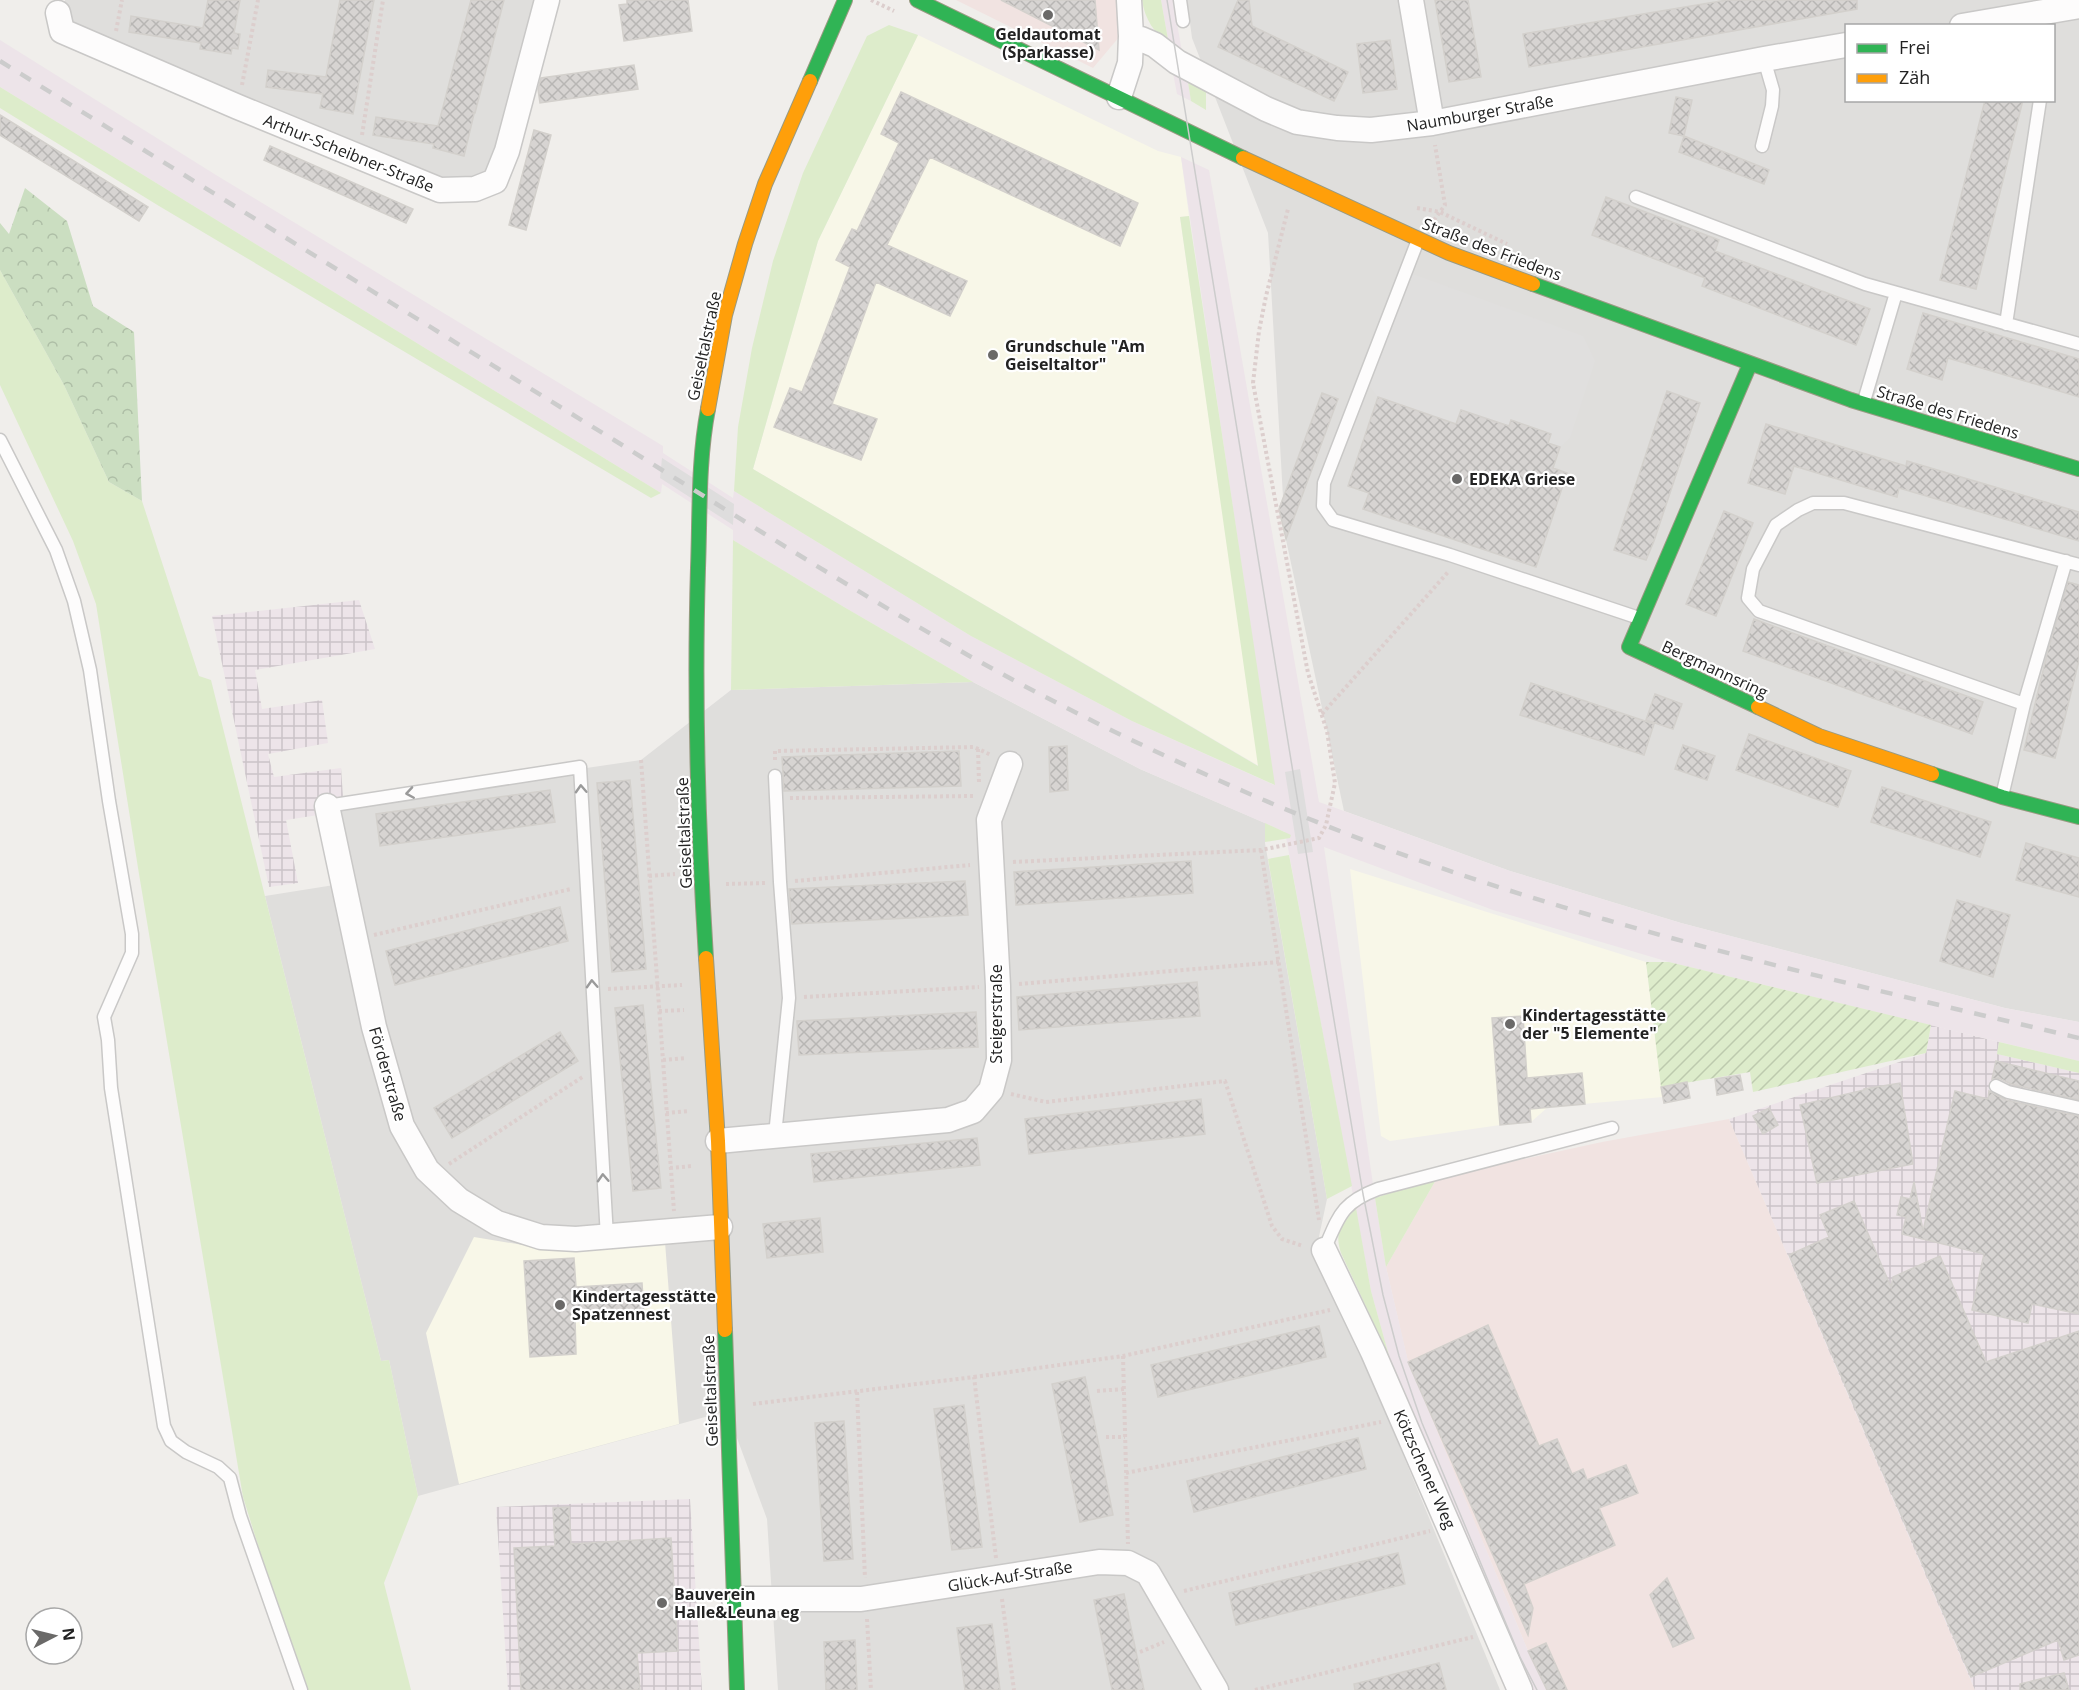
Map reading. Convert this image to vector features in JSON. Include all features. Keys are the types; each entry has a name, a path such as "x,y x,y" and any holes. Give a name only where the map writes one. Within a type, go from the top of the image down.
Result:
{"street":[{"name":"Arthur-Scheibner-Straße","path":"59,7 62,31 238,107 440,190 475,189 495,181 507,151 547,0"},
{"name":"Geiseltalstraße","path":"737,1690 718,1141 700,860 697,611 702,440 725,315 745,244 765,184 845,0"},
{"name":"Straße des Friedens","path":"917,0 1296,183 1449,253 1750,364 1863,403 2079,469"},
{"path":"1119,97 1130,63 1129,0"},
{"path":"1411,0 1432,123"},
{"path":"1984,24 2052,18 2079,6"},
{"name":"Naumburger Straße","path":"1131,39 1141,39 1155,45 1177,62 1266,109 1297,122 1371,130 1432,123 1845,45"},
{"name":"Bergmannsring","path":"1750,364 1629,647 1819,736 2002,797 2079,818"},
{"name":"Steigerstraße","path":"718,1141 948,1120 973,1111 991,1090 999,1060 998,986 989,820 1011,764"},
{"name":"Förderstraße","path":"327,806 374,1027 402,1126 427,1170 459,1200 497,1222 541,1237 576,1239 720,1227"},
{"name":"Kötzschener Weg","path":"1324,1250 1402,1418 1520,1690"},
{"name":"Glück-Auf-Straße","path":"734,1599 865,1598 1099,1562 1128,1563"},
{"path":"1128,1563 1148,1572 1216,1690"}],"lane":[{"path":"1180,0 1183,21"},
{"path":"1762,146 1772,106 1773,90 1764,59"},
{"path":"2006,324 2040,102"},
{"path":"1636,197 1865,284 2079,344"},
{"path":"1419,239 1324,483 1323,506 1334,520 1642,619"},
{"path":"1863,403 1896,293"},
{"path":"0,440 56,550 74,601 90,670 109,801 132,934 132,953 104,1017 111,1088 164,1426 171,1441 186,1452 218,1467 230,1479 240,1516 301,1690"},
{"path":"2024,704 1759,611 1748,598 1753,569 1776,525 1813,503 1844,504 2079,565"},
{"path":"2002,797 2024,704 2066,561"},
{"path":"327,806 580,766 607,1237"},
{"path":"775,776 789,998 775,1135"},
{"path":"1996,1086 2008,1092 2079,1108"},
{"path":"1324,1250 1342,1211 1351,1201 1363,1194 1378,1188 1612,1128"}],"path":[{"path":"111,52 122,0"},
{"path":"238,107 258,0"},
{"path":"359,157 383,0"},
{"path":"868,11 873,0"},
{"path":"1419,239 1445,206 1432,123"},
{"path":"725,873 725,885 780,882 992,863 1261,850 1319,838 1326,825 1335,783 1327,731 1308,673 1253,383 1266,296 1296,183"},
{"path":"1409,206 1440,212 1510,246"},
{"path":"1322,714 1460,559"},
{"path":"775,776 775,751 974,747 1011,764"},
{"path":"978,749 979,785"},
{"path":"641,760 675,1230"},
{"path":"776,798 980,796"},
{"path":"991,1090 1046,1102 1225,1081 1272,1226 1282,1239 1312,1250 1324,1250 1261,850"},
{"path":"649,876 676,874"},
{"path":"355,939 587,885"},
{"path":"789,998 998,986 1225,965 1279,963"},
{"path":"592,989 682,985"},
{"path":"659,1011 684,1010"},
{"path":"663,1060 686,1058"},
{"path":"432,1175 597,1067"},
{"path":"666,1113 689,1111"},
{"path":"670,1168 692,1166"},
{"path":"753,1393 753,1404 1123,1356 1351,1305"},
{"path":"1123,1356 1128,1563"},
{"path":"974,1377 1014,1690"},
{"path":"1097,1391 1124,1389"},
{"path":"857,1392 871,1690"},
{"path":"1126,1473 1402,1418"},
{"path":"1106,1437 1125,1437"},
{"path":"1162,1596 1450,1526"},
{"path":"1255,1690 1495,1632"}],"shaded area":[{"path":"65,0 546,0 495,181 440,190 62,31"},
{"path":"956,0 1117,0 1120,36 1093,68"},
{"path":"1161,0 1173,0 1182,52 1169,45"},
{"path":"1187,0 2079,0 2079,1022 2005,1008 1681,923 1510,871 1344,811 1279,507 1283,497 1268,233 1192,38"},
{"name":"Grundschule \"Am Geiseltaltor\"","path":"918,35 1158,151 1181,157 1189,216 1180,217 1259,766 753,469 818,241"},
{"path":"0,40 216,175 663,446 663,453 733,498 734,491 971,636 1132,721 1274,785 1181,157 1209,170 1319,802 1510,871 1681,923 2005,1008 2079,1022 2079,1061 1669,962 1493,910 1324,847 1386,1267 1408,1361 1528,1651 1547,1690 1528,1690 1410,1413 1389,1356 1371,1291 1285,832 1140,769 973,682 733,540 733,530 662,484 661,493 0,87"},
{"path":"1172,68 1187,76 1191,101 1177,94"},
{"path":"1399,269 1583,336 1595,361 1570,438 1560,447 1548,443 1551,433 1511,420 1509,426 1461,410 1456,424 1378,397 1360,374"},
{"path":"359,600 375,649 255,670 262,709 322,700 328,743 268,754 274,777 341,768 344,811 286,820 298,883 269,887 212,616"},
{"path":"973,682 1140,769 1265,823 1265,843 1327,1199 1317,1246 1500,1690 778,1690 767,1519 727,1411 418,1496 389,1360 381,1361 265,896 353,882 327,806 641,760 731,690"},
{"name":"Kindertagesstätte der \"5 Elemente\"","path":"1350,869 1646,962 1663,1097 1548,1107 1531,1122 1390,1141 1381,1136"},
{"path":"1931,1025 1999,1042 1997,1054 2079,1073 2079,1690 1975,1690 1729,1119 1926,1053"},
{"path":"1729,1119 1975,1690 1547,1690 1528,1651 1408,1362 1386,1267 1437,1178 1602,1142"},
{"path":"474,1237 523,1245 665,1242 679,1424 459,1484 426,1333"},
{"path":"690,1499 702,1690 508,1690 496,1507"}],"green space":[{"path":"1142,0 1161,0 1169,45 1151,25 1145,14"},
{"path":"889,25 918,35 818,241 753,469 1258,766 1180,217 1189,216 1275,785 1132,721 971,636 734,491 738,427 752,348 773,261 803,173 867,36"},
{"path":"1187,76 1206,88 1206,110 1191,101"},
{"path":"0,87 661,493 651,498 159,206 0,108"},
{"path":"25,188 67,221 93,306 134,332 142,501 109,482 64,385 0,270 0,223 9,234"},
{"path":"0,270 64,385 109,482 142,501 199,676 211,680 381,1361 389,1360 418,1496 384,1583 411,1690 306,1690 285,1632 243,1497 96,604 73,541 0,385"},
{"path":"733,540 844,607 973,682 731,690"},
{"path":"1265,823 1291,835 1290,838 1265,842"},
{"path":"1289,855 1352,1186 1327,1199 1268,859"},
{"path":"1646,962 1669,962 1931,1025 1926,1053 1753,1092 1750,1072 1661,1087"},
{"path":"1999,1042 2079,1061 2079,1073 1997,1054"},
{"path":"1437,1178 1386,1267 1375,1198"},
{"path":"1356,1208 1371,1291 1389,1356 1339,1245 1340,1229"}],"pier":[{"path":"662,458 734,504 733,525 660,478"},
{"path":"1300,769 1313,852 1298,854 1285,772"}],"building":[{"path":"208,0 240,0 234,33 240,34 238,49 232,48 231,54 200,49 201,43 129,32 131,16 203,28"},
{"path":"340,0 374,0 353,114 320,108 323,94 266,87 268,70 326,77"},
{"path":"471,0 504,0 475,113 472,113 474,114 464,156 433,148 434,144 373,135 376,117 438,126"},
{"path":"627,0 688,0 692,31 624,41 619,5 627,4"},
{"path":"1001,0 1095,0 1099,50"},
{"path":"1238,0 1249,0 1252,26 1348,72 1334,101 1218,47"},
{"path":"1435,0 1468,0 1481,77 1449,82"},
{"path":"1727,0 1857,0 1857,9 1529,67 1523,34"},
{"path":"1390,40 1397,89 1363,93 1357,44"},
{"path":"634,65 638,89 540,103 538,89 541,78"},
{"path":"901,92 1138,203 1120,246 930,157 887,245 967,281 950,316 876,282 832,404 877,419 861,460 774,427 790,388 802,392 850,267 836,260 852,229 857,231 899,143 881,134"},
{"path":"1676,97 1692,100 1684,136 1669,133"},
{"path":"1984,102 2023,102 1976,289 1940,280"},
{"path":"0,115 148,207 139,221 0,135"},
{"path":"534,130 551,135 526,230 509,225"},
{"path":"1684,136 1769,170 1764,184 1679,152"},
{"path":"270,146 413,209 406,223 264,160"},
{"path":"1606,197 1719,240 1715,251 1870,309 1856,345 1702,286 1705,278 1592,235"},
{"path":"1923,313 2079,359 2079,397 1948,358 1942,380 1907,369"},
{"path":"1667,391 1700,403 1646,560 1614,550"},
{"path":"1322,393 1338,399 1286,539 1279,509"},
{"name":"EDEKA Griese","path":"1378,397 1456,424 1461,410 1509,426 1511,420 1551,434 1548,443 1560,447 1553,468 1567,473 1536,567 1363,509 1369,493 1348,486"},
{"path":"1766,424 1906,466 1907,461 2079,512 2079,541 1899,488 1897,497 1794,466 1785,494 1748,483"},
{"path":"1724,511 1753,523 1716,616 1686,604"},
{"path":"2068,582 2079,585 2079,660 2055,758 2024,750 2048,650"},
{"path":"1754,619 1983,702 1972,734 1743,651"},
{"path":"1531,683 1654,724 1644,755 1520,715"},
{"path":"1655,694 1682,704 1673,729 1646,720"},
{"path":"1749,734 1851,771 1838,807 1736,770"},
{"path":"1683,745 1715,756 1707,780 1675,769"},
{"path":"1067,746 1068,790 1050,792 1049,747"},
{"path":"959,751 961,786 784,791 782,757"},
{"path":"630,780 646,969 612,972 597,783"},
{"path":"1882,787 1991,822 1980,857 1871,822"},
{"path":"550,790 555,822 380,846 376,814"},
{"path":"2026,843 2079,858 2079,897 2016,880"},
{"path":"1191,861 1193,893 1016,905 1014,872"},
{"path":"965,881 968,915 792,924 789,889"},
{"path":"1957,900 2010,915 1993,977 1940,961"},
{"path":"560,907 568,941 395,985 386,951"},
{"path":"1197,982 1200,1016 1019,1030 1017,997"},
{"path":"643,1005 661,1188 633,1191 615,1008"},
{"path":"976,1012 978,1047 799,1055 797,1021"},
{"path":"1523,1016 1527,1078 1582,1073 1585,1104 1530,1109 1531,1122 1500,1125 1492,1018"},
{"path":"560,1032 578,1061 452,1138 434,1108"},
{"path":"1996,1061 2079,1081 2079,1100 2011,1084 1999,1078 1992,1079"},
{"path":"1740,1075 1743,1090 1717,1095 1715,1079"},
{"path":"1687,1082 1690,1098 1664,1103 1661,1087"},
{"path":"1900,1083 1913,1164 1817,1183 1800,1105 1864,1089"},
{"path":"1955,1091 1988,1099 1989,1091 2006,1100 2079,1116 2079,1314 2032,1304 2028,1323 1972,1310 1984,1254 1902,1234 1906,1217 1897,1215 1901,1197 1910,1199 1914,1182 1923,1231"},
{"path":"1201,1099 1205,1134 1029,1154 1025,1119"},
{"path":"1769,1108 1778,1125 1763,1134 1753,1116"},
{"path":"977,1138 980,1165 814,1182 811,1154"},
{"path":"1854,1201 1891,1287 1893,1277 1940,1256 1986,1362 2079,1331 2079,1655 2064,1660 2058,1640 1971,1677 1789,1255 1829,1237 1820,1215"},
{"path":"820,1218 823,1252 767,1258 763,1224"},
{"path":"574,1258 576,1287 642,1283 644,1315 575,1319 576,1354 530,1357 524,1261"},
{"path":"1488,1325 1539,1446 1557,1439 1572,1474 1583,1469 1587,1480 1626,1465 1638,1493 1599,1508 1615,1545 1524,1584 1533,1608 1528,1635 1408,1362"},
{"path":"1319,1326 1326,1357 1158,1397 1151,1365"},
{"path":"1085,1377 1113,1515 1080,1522 1052,1384"},
{"path":"964,1405 982,1547 952,1550 934,1409"},
{"path":"844,1421 853,1559 824,1561 815,1423"},
{"path":"1358,1438 1366,1469 1194,1512 1187,1481"},
{"path":"569,1507 571,1544 671,1538 678,1651 637,1653 640,1690 521,1690 514,1548 555,1546 553,1508"},
{"path":"1398,1553 1405,1584 1236,1625 1229,1593"},
{"path":"1667,1578 1694,1638 1673,1647 1650,1595"},
{"path":"1124,1594 1144,1690 1112,1690 1094,1600"},
{"path":"992,1624 1000,1690 965,1690 957,1628"},
{"path":"855,1640 857,1690 826,1690 824,1642"},
{"path":"1546,1643 1567,1690 1547,1690 1528,1651"},
{"path":"1439,1663 1446,1690 1355,1690 1354,1684"},
{"path":"2064,1673 2069,1690 2020,1690 2020,1684"}],"tram line":[{"path":"1167,0 1363,1194 1383,1295 1399,1356 1422,1423 1520,1657 1537,1690"}],"railway":[{"path":"0,61 843,582 982,663 1144,746 1344,833 1447,870 1551,903 1761,962 2079,1038"}],"traffic: fast":[{"path":"810,81 845,0"},
{"path":"917,0 1243,158"},
{"path":"1533,284 1851,400 2079,469"},
{"path":"1750,364 1629,647 1758,707"},
{"path":"706,958 699,812 696,666 700,488 702,448 708,409"},
{"path":"1932,774 2002,797 2079,817"},
{"path":"725,1330 737,1690"}],"traffic: slow":[{"path":"708,409 725,315 745,244 765,184 810,81"},
{"path":"1243,158 1449,253 1533,284"},
{"path":"1758,707 1819,736 1932,774"},
{"path":"706,958 718,1141 725,1330"}],"place":[{"name":"Geldautomat (Sparkasse)","path":"1048,15"},
{"name":"Grundschule \"Am Geiseltaltor\"","path":"993,355"},
{"name":"EDEKA Griese","path":"1457,479"},
{"name":"Kindertagesstätte der \"5 Elemente\"","path":"1510,1024"},
{"name":"Kindertagesstätte Spatzennest","path":"560,1305"},
{"name":"Bauverein Halle&Leuna eg","path":"662,1603"}]}
